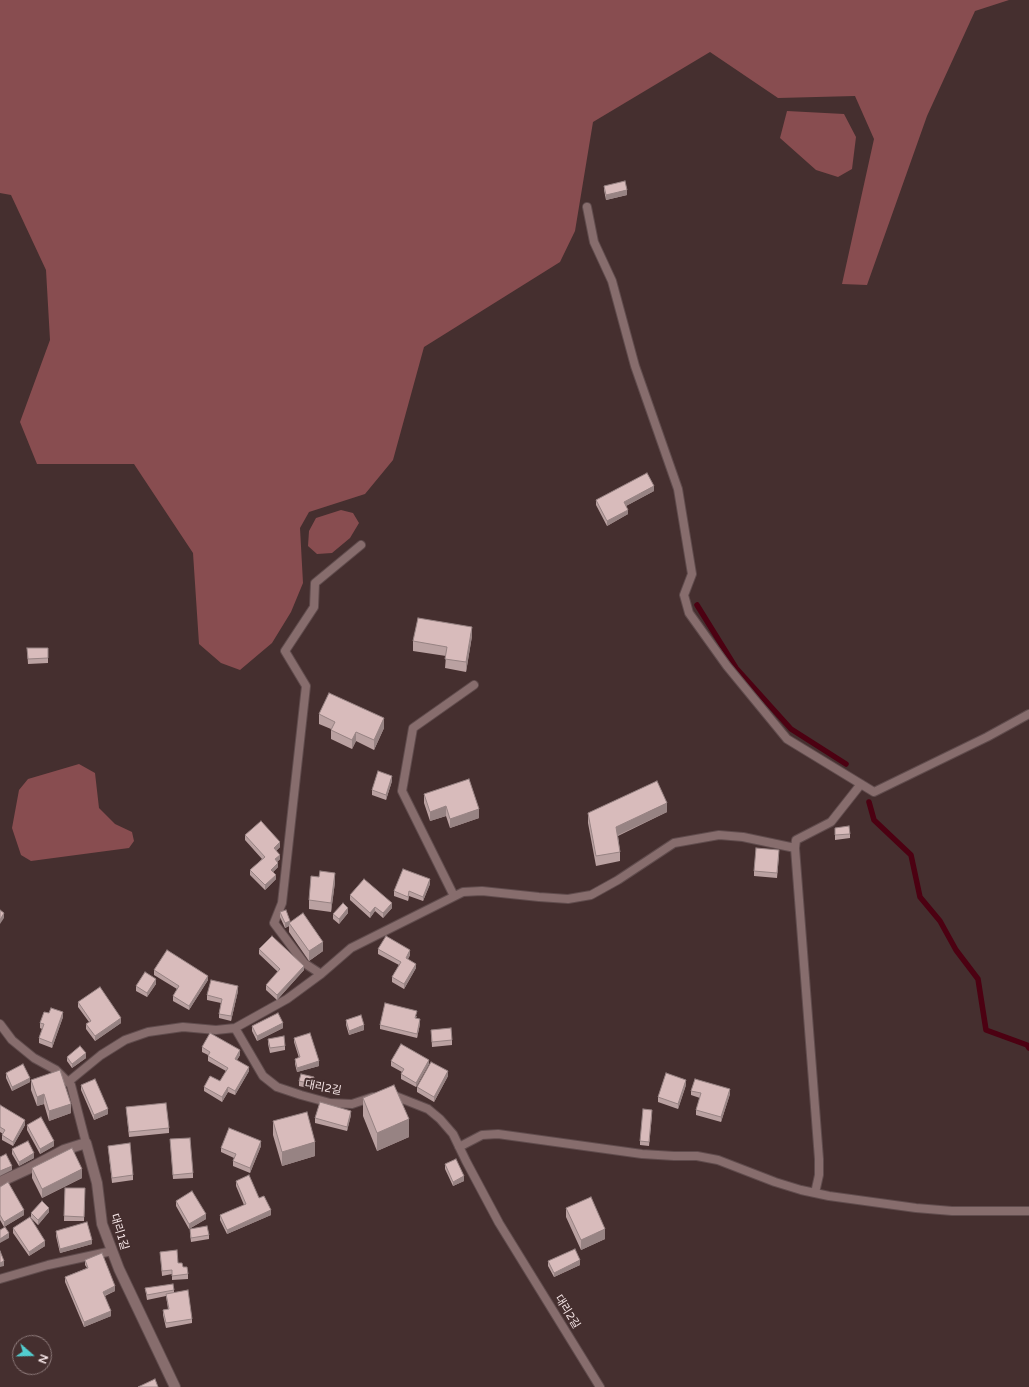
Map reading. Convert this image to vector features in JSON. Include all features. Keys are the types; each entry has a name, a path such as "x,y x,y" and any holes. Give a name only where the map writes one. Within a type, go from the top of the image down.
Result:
{"street":[{"path":"0,1182 64,1150 86,1143"},
{"name":"대리1길","path":"86,1143 97,1183 102,1224 119,1269 175,1387"}],"lane":[{"path":"588,207 594,242 612,281 635,366 678,489 692,574 684,595 689,613 727,666 787,740 874,792 986,737 1029,714"},
{"path":"321,974 304,963 274,923 282,903 306,686 285,651 314,607 314,583 361,545"},
{"path":"454,896 402,791 413,728 474,685"},
{"path":"815,1193 819,1175 819,1159 795,848 796,840 831,822 861,784"},
{"path":"68,1082 107,1051 125,1040 148,1032 183,1027 216,1030 235,1028 288,998 321,974 351,948 463,892 482,891 568,899 591,895 618,880 674,843 719,835 743,837 795,848"},
{"path":"0,1024 17,1045 34,1058 56,1070 71,1085 86,1143"},
{"name":"대리2길","path":"235,1028 262,1076 277,1087 330,1103 352,1104 373,1097 392,1094 428,1109 440,1119 453,1134 502,1228 600,1387"},
{"path":"459,1147 482,1135 498,1134 642,1154 697,1156 718,1160 775,1182 815,1193 916,1208 952,1211 1029,1211"},
{"path":"0,1279 48,1265 112,1251"}],"shaded area":[{"path":"0,0 1009,0 975,11 927,116 867,285 842,284 874,139 855,96 778,98 710,52 593,122 575,231 560,262 424,347 393,460 365,494 309,512 300,528 303,583 291,612 272,643 240,670 221,663 199,644 193,553 134,464 37,464 20,422 50,340 46,270 11,195 0,193"},
{"path":"787,111 844,114 856,137 852,169 838,177 816,170 780,138"},
{"path":"341,510 353,513 359,523 350,538 332,553 317,554 308,546 309,531 316,518"},
{"path":"79,764 95,773 99,808 115,824 132,832 134,841 129,848 31,861 21,855 12,828 19,790 28,779"}],"building":[{"path":"625,181 627,190 606,195 604,186"},
{"path":"647,473 654,486 624,502 628,510 607,521 596,500"},
{"path":"418,618 472,627 466,662 445,659 447,647 413,641"},
{"path":"27,648 48,648 48,658 28,659"},
{"path":"329,693 384,718 374,740 356,732 352,740 331,730 335,722 319,714"},
{"path":"378,771 392,776 386,795 372,790"},
{"path":"469,779 479,809 450,819 446,806 430,812 424,794"},
{"path":"657,781 667,803 616,827 620,852 596,856 588,813"},
{"path":"261,821 280,842 274,848 280,855 275,859 278,863 271,870 276,875 265,885 250,870 265,857 245,835"},
{"path":"849,826 850,834 835,835 835,828"},
{"path":"756,848 779,850 777,873 754,871"},
{"path":"403,869 430,879 423,897 409,891 408,897 394,891"},
{"path":"320,871 335,873 331,903 309,900 311,876 319,877"},
{"path":"364,879 392,903 383,913 375,907 370,913 350,895"},
{"path":"343,903 348,908 339,919 333,914"},
{"path":"0,910 4,913 0,920"},
{"path":"286,910 290,921 285,923 280,912"},
{"path":"303,913 323,942 309,951 289,923"},
{"path":"272,936 304,966 277,995 266,985 280,969 259,949"},
{"path":"386,936 410,950 406,958 416,964 404,984 392,977 401,962 378,949"},
{"path":"167,950 208,976 189,1006 173,996 179,986 154,970"},
{"path":"145,972 156,979 147,993 136,986"},
{"path":"211,980 238,986 231,1016 219,1014 222,999 207,995"},
{"path":"100,987 121,1018 95,1036 86,1024 91,1021 78,1002"},
{"path":"385,1003 417,1011 415,1018 420,1019 417,1034 380,1025"},
{"path":"51,1008 63,1012 52,1043 39,1038 44,1024 40,1023 44,1012 49,1013"},
{"path":"278,1013 283,1023 257,1036 252,1026"},
{"path":"361,1015 364,1025 349,1031 346,1020"},
{"path":"451,1028 452,1040 432,1042 431,1030"},
{"path":"210,1033 240,1050 235,1059 249,1067 235,1091 228,1087 222,1097 204,1087 210,1076 220,1081 228,1068 208,1056 210,1052 202,1047"},
{"path":"310,1033 319,1061 297,1068 295,1059 300,1057 294,1038"},
{"path":"284,1036 285,1046 270,1048 268,1039"},
{"path":"401,1044 429,1060 416,1083 401,1074 404,1069 391,1061"},
{"path":"80,1046 86,1053 72,1064 67,1057"},
{"path":"431,1062 448,1071 434,1097 417,1087"},
{"path":"23,1064 30,1078 12,1087 6,1073"},
{"path":"60,1070 71,1104 49,1111 44,1094 37,1097 31,1080"},
{"path":"666,1073 686,1080 678,1104 658,1097"},
{"path":"301,1074 314,1077 312,1084 299,1081"},
{"path":"95,1079 108,1109 94,1115 81,1085"},
{"path":"695,1079 730,1089 721,1117 696,1110 701,1093 691,1091"},
{"path":"394,1085 409,1119 377,1133 363,1098"},
{"path":"320,1102 351,1111 347,1127 315,1118"},
{"path":"166,1103 169,1128 129,1132 126,1107"},
{"path":"0,1105 25,1120 13,1142 2,1135 5,1130 0,1127"},
{"path":"643,1109 652,1110 649,1142 640,1141"},
{"path":"307,1112 315,1142 282,1152 273,1121"},
{"path":"41,1117 54,1141 40,1149 27,1125"},
{"path":"229,1128 261,1141 250,1168 233,1161 236,1154 221,1148"},
{"path":"190,1138 193,1173 173,1175 170,1139"},
{"path":"28,1141 34,1153 19,1162 12,1149"},
{"path":"130,1143 133,1175 112,1178 108,1146"},
{"path":"72,1148 82,1169 42,1189 32,1168"},
{"path":"6,1154 12,1166 0,1171 0,1157"},
{"path":"456,1159 464,1176 453,1182 445,1164"},
{"path":"249,1175 259,1198 264,1196 271,1210 227,1230 220,1215 246,1204 236,1181"},
{"path":"8,1182 24,1210 4,1222 0,1215 0,1187"},
{"path":"65,1188 85,1188 84,1217 64,1216"},
{"path":"192,1191 206,1214 189,1224 176,1201"},
{"path":"591,1197 605,1229 581,1240 566,1208"},
{"path":"42,1201 49,1208 38,1220 31,1213"},
{"path":"30,1217 45,1241 29,1252 13,1228"},
{"path":"87,1222 92,1240 60,1249 56,1231"},
{"path":"207,1226 209,1235 191,1238 190,1229"},
{"path":"5,1227 9,1233 0,1239 0,1230"},
{"path":"575,1249 580,1260 554,1273 548,1261"},
{"path":"177,1250 178,1263 182,1263 183,1267 187,1267 188,1274 172,1276 172,1270 162,1271 160,1252"},
{"path":"0,1251 4,1261 0,1263"},
{"path":"102,1253 115,1286 103,1292 111,1311 84,1322 65,1277 88,1268 85,1260"},
{"path":"173,1284 174,1290 147,1295 145,1288"},
{"path":"188,1290 192,1319 166,1323 163,1310 169,1309 166,1294"},
{"path":"155,1379 158,1387 138,1387"}],"waterway":[{"path":"697,605 736,668 791,729 846,764"},
{"path":"869,802 874,820 911,855 920,897 940,921 956,950 978,979 986,1030 1027,1045 1029,1048"}]}
